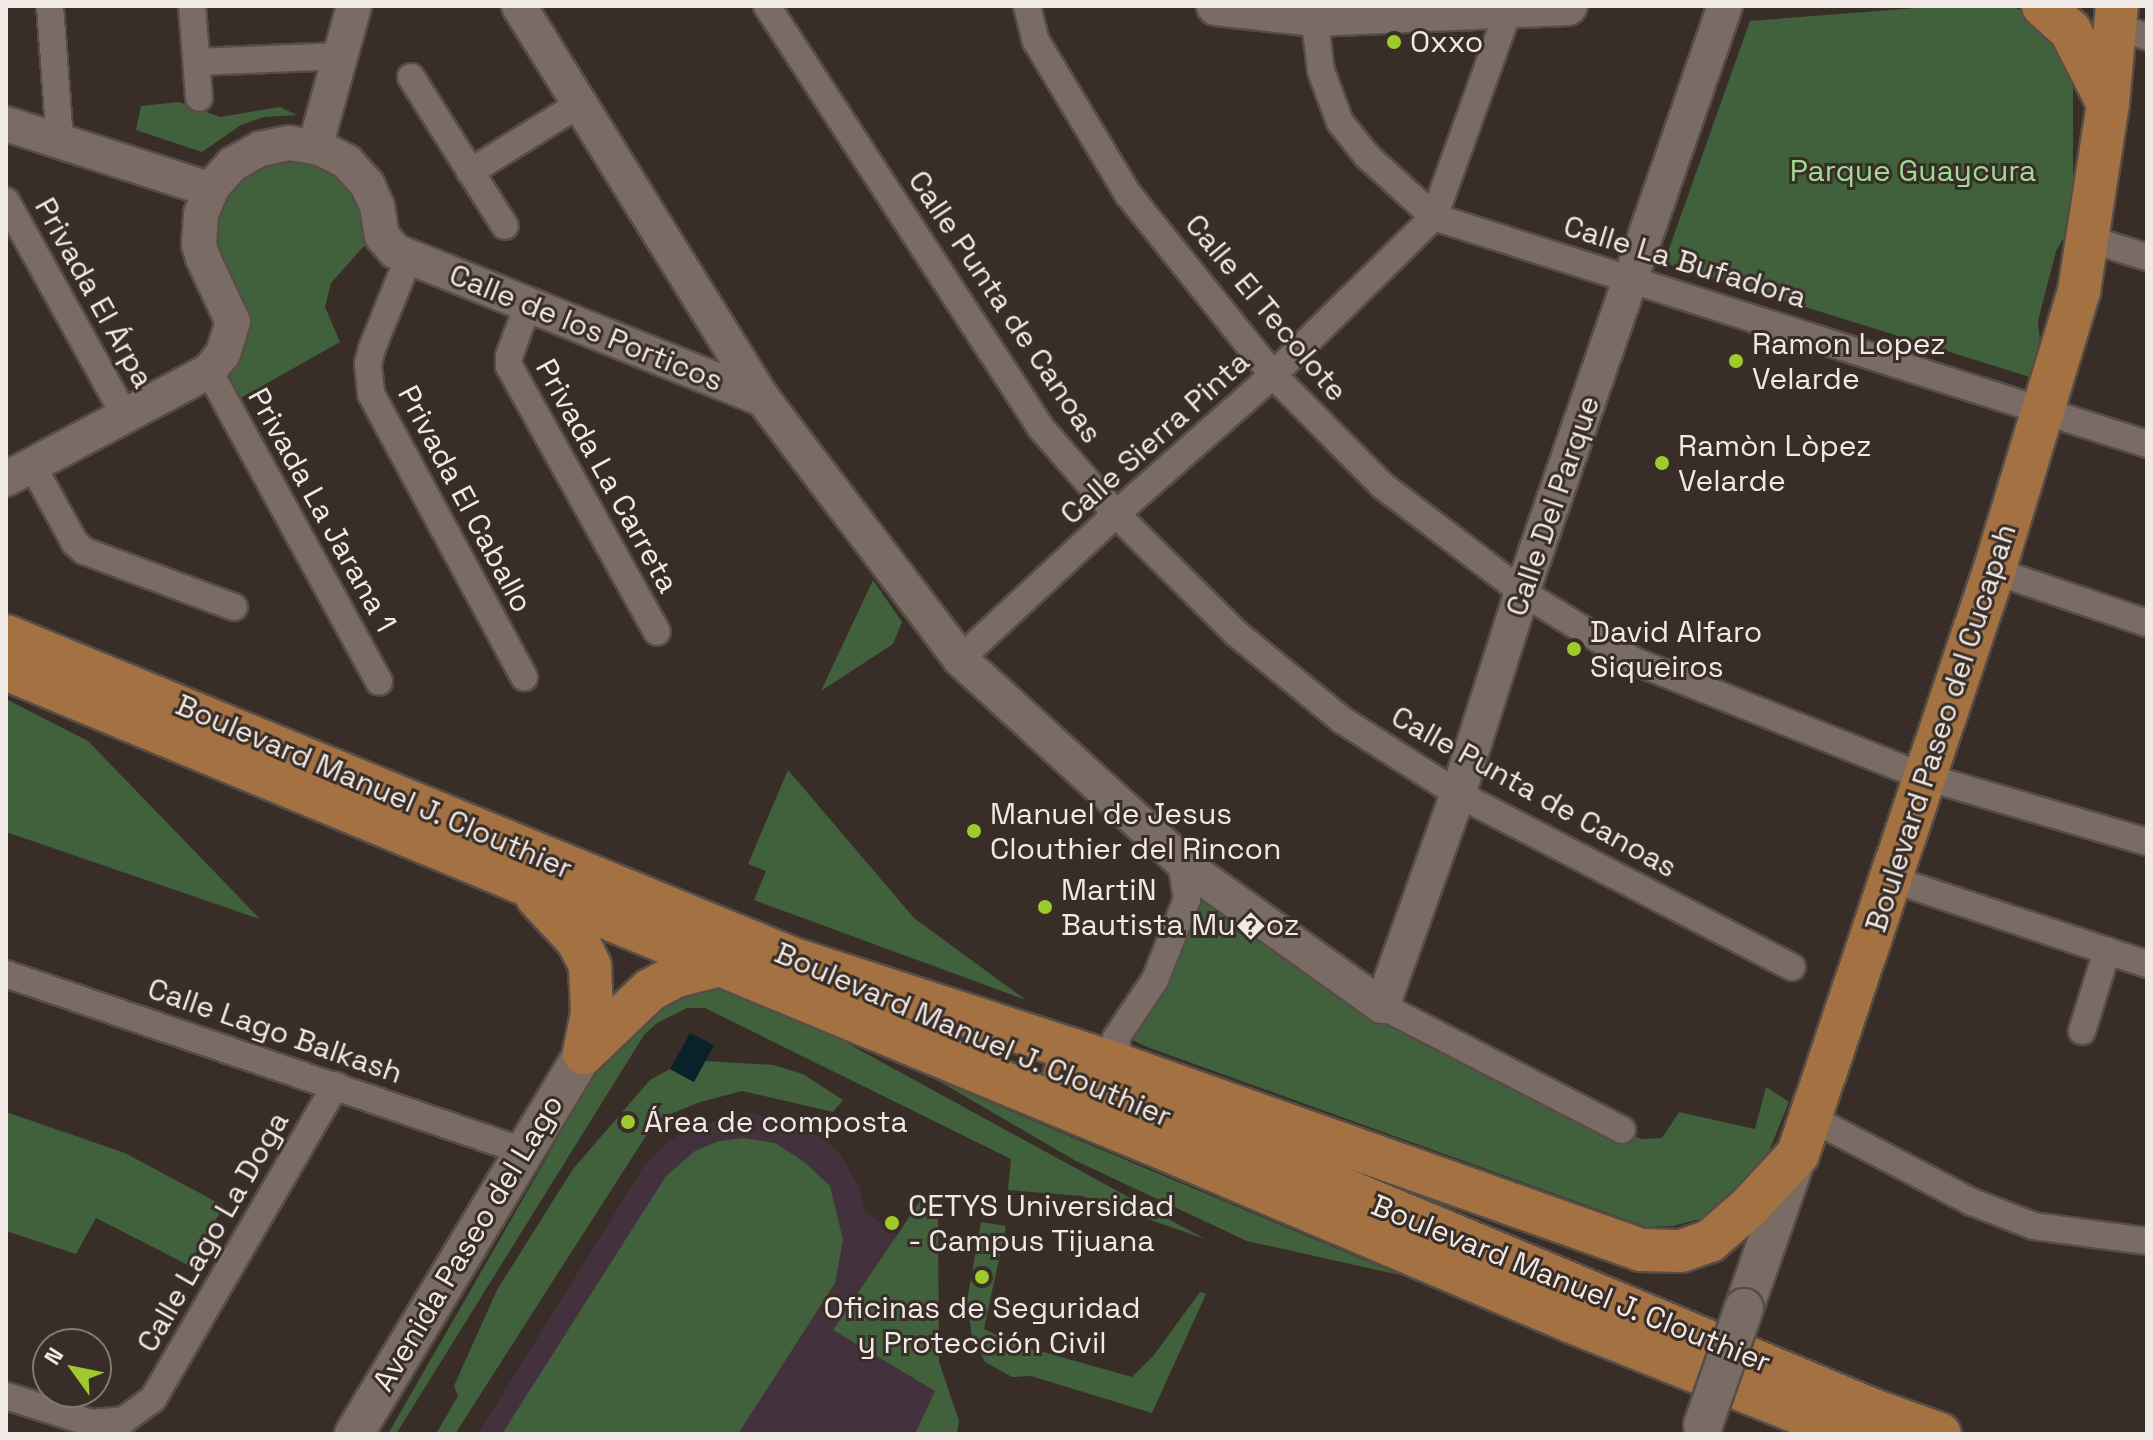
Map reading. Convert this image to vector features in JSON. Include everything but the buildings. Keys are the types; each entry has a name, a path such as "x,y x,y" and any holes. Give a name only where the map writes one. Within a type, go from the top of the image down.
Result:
{"main road":[{"path":"1216,6 1314,12 1568,6"},
{"path":"2043,6 2070,30 2108,104"},
{"name":"Boulevard Paseo del Cucapah","path":"1702,1430 1891,879 1922,776 1994,571 2045,410 2079,291 2108,104 2127,23"},
{"name":"Boulevard Manuel J. Clouthier","path":"6,636 797,960 1873,1410 1940,1434"},
{"name":"Boulevard Manuel J. Clouthier","path":"6,669 1572,1322 1852,1434"},
{"path":"520,884 562,921 590,966 592,1013 584,1053"},
{"path":"797,960 1119,1065 1641,1250 1681,1251 1710,1241 1739,1218 1804,1136"},
{"path":"584,1053 650,990 676,976 721,965"},
{"name":"Avenida Paseo del Lago","path":"354,1434 584,1053"}],"street":[{"path":"50,6 60,141"},
{"path":"192,6 199,98"},
{"path":"315,147 354,6"},
{"path":"519,6 763,399 960,659 1181,861 1382,1006 1622,1130"},
{"name":"Calle Punta de Canoas","path":"767,6 1041,428 1116,514 1237,634 1330,711 1458,794 1792,967"},
{"name":"Calle El Tecolote","path":"1027,6 1036,41 1128,194 1273,375 1383,486 1522,592 1634,661 1922,776 2147,842"},
{"name":"Calle Del Parque","path":"1382,1006 1458,794 1522,592 1725,6"},
{"name":"Calle Sierra Pinta","path":"960,659 1116,514 1273,375 1434,217 1510,8"},
{"name":"Calle La Bufadora","path":"1314,12 1321,71 1340,122 1367,156 1434,217 2147,444"},
{"path":"197,62 340,56"},
{"path":"411,77 505,226"},
{"path":"470,172 581,103"},
{"path":"6,124 211,190"},
{"path":"234,607 84,551 14,471 209,371 223,354 233,322 199,244 201,214 211,190 233,164 260,149 289,143 315,147 347,162 367,184 377,206 387,245 409,257"},
{"name":"Privada El Árpa","path":"6,201 125,416"},
{"path":"2088,239 2147,257"},
{"name":"Calle de los Porticos","path":"409,257 763,399"},
{"name":"Privada El Caballo","path":"409,257 368,364 371,394 524,677"},
{"name":"Privada La Carreta","path":"528,305 509,356 509,366 657,632"},
{"name":"Privada La Jarana 1","path":"209,371 379,681"},
{"path":"1994,571 2147,623"},
{"path":"1119,1065 1116,1038 1155,980 1187,899 1181,861"},
{"path":"1891,879 2147,964"},
{"path":"2082,1031 2107,951"},
{"name":"Calle Lago Balkash","path":"6,974 523,1151"},
{"name":"Calle Lago La Doga","path":"6,1396 91,1423 124,1420 153,1399 336,1085"},
{"path":"1804,1136 2034,1226 2147,1241"}],"shaded area":[{"path":"747,1113 777,1119 825,1139 839,1153 859,1186 865,1211 899,1237 833,1330 935,1391 915,1434 478,1434 646,1163 666,1144 691,1128"}],"green space":[{"name":"Parque Guaycura","path":"1941,6 2010,6 2027,12 2042,21 2073,79 2073,223 2056,251 2038,321 2040,342 2030,377 1664,263 1750,21"},
{"path":"179,102 220,117 280,107 297,115 264,117 241,125 202,152 136,130 141,106"},
{"path":"254,151 347,162 382,236 362,248 331,283 325,307 340,342 228,405 201,214"},
{"path":"873,580 902,622 893,644 821,691"},
{"path":"6,699 88,741 260,919 6,832"},
{"path":"788,770 914,918 1026,1000 754,900 766,871 748,864"},
{"path":"1196,890 1381,1015 1641,1139 1662,1138 1679,1112 1755,1129 1766,1087 1789,1102 1759,1175 1711,1216 1673,1226 1647,1227 1131,1039 1194,926"},
{"path":"709,984 836,1037 1205,1239 1082,1196 1008,1190 1011,1159 705,1008 687,1008 657,1023 644,1035 396,1434 388,1434 628,1016"},
{"path":"705,1061 773,1065 803,1074 843,1100 833,1112 742,1091 700,1102 656,1120 455,1434 436,1434 458,1396 454,1386 497,1290 573,1169 650,1080 670,1069 694,1082"},
{"path":"937,1080 1400,1275 1247,1241 1076,1161"},
{"path":"6,1112 125,1153 224,1206 188,1265 96,1218 76,1254 6,1231"},
{"path":"744,1138 775,1143 803,1161 830,1186 843,1240 835,1283 738,1434 502,1434 666,1176 695,1151 719,1141"},
{"path":"922,1198 938,1214 939,1362 959,1421 957,1434 915,1434 935,1391 833,1330"},
{"path":"981,1222 1006,1226 984,1329 1015,1344 1132,1377 1154,1355 1200,1292 1206,1294 1152,1413 1031,1376 1012,1377 985,1362 972,1336 967,1301"}],"water":[{"path":"690,1033 714,1045 694,1082 670,1069"}],"place":[{"name":"Oxxo","path":"1394,42"},
{"name":"Ramon Lopez Velarde","path":"1736,361"},
{"name":"Ramòn Lòpez Velarde","path":"1662,463"},
{"name":"David Alfaro Siqueiros","path":"1574,649"},
{"name":"Manuel de Jesus Clouthier del Rincon","path":"974,831"},
{"name":"MartiN Bautista Mu�oz","path":"1045,907"},
{"name":"Área de composta","path":"628,1122"},
{"name":"CETYS Universidad - Campus Tijuana","path":"892,1223"},
{"name":"Oficinas de Seguridad y Protección Civil","path":"982,1277"}]}
